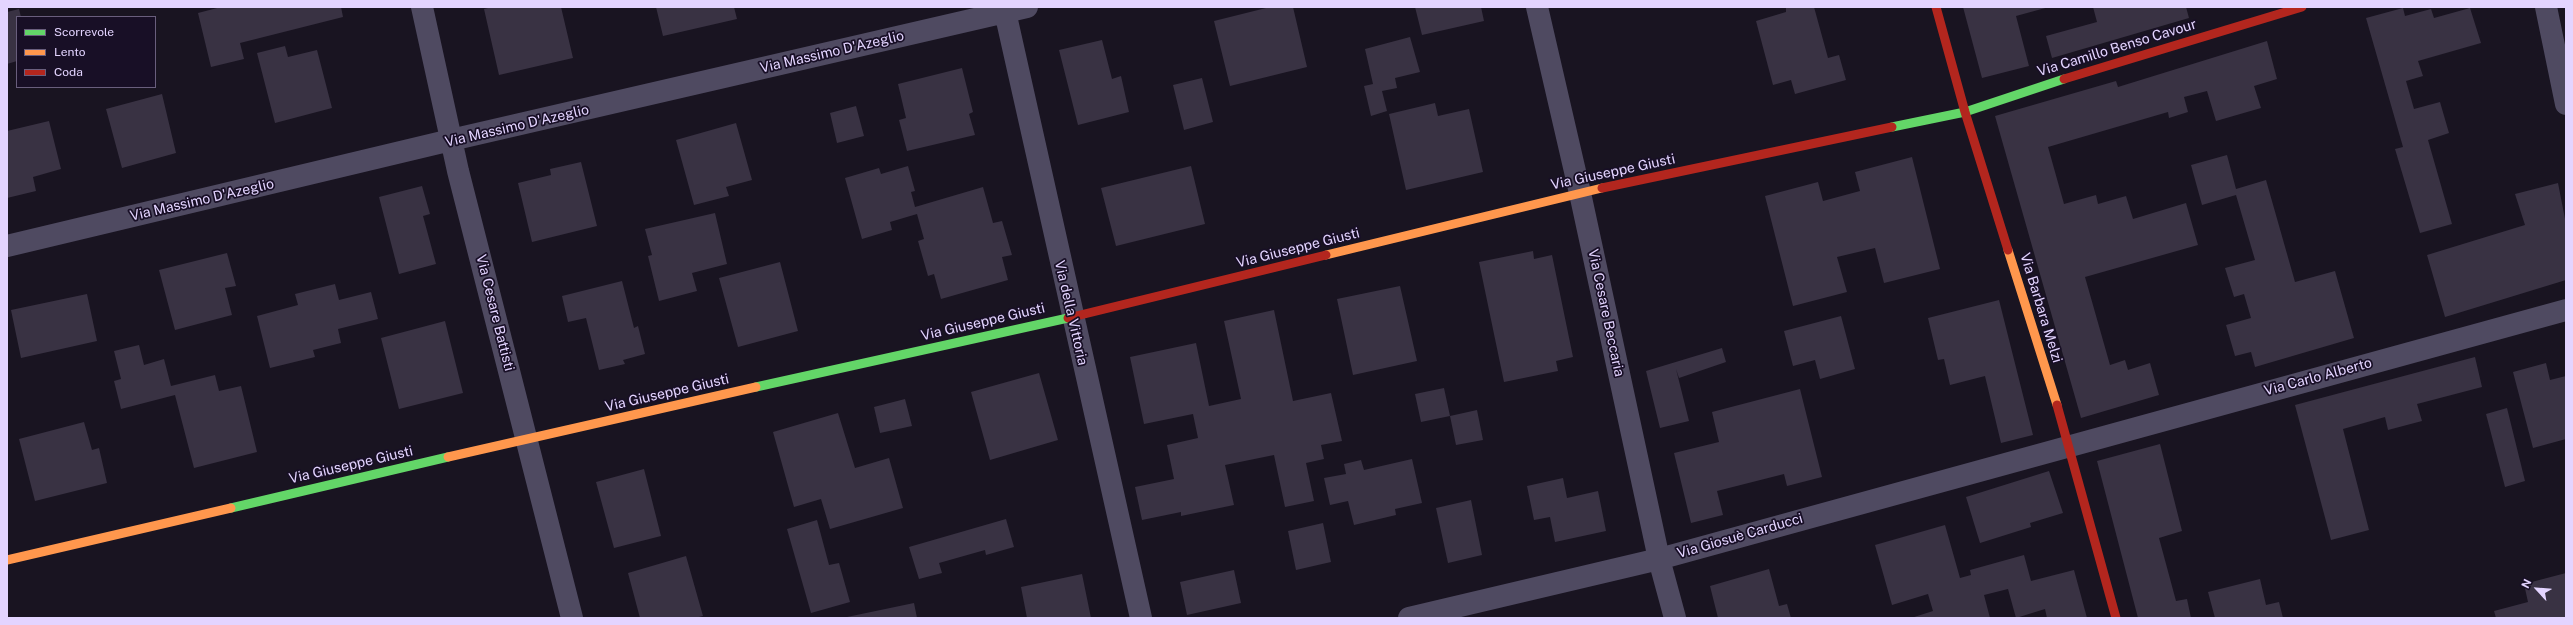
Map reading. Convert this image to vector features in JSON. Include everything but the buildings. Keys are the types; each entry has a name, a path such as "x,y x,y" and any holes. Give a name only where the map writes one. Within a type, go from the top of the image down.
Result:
{"street":[{"name":"Via Cesare Battisti","path":"422,7 451,140 528,438 572,618"},
{"name":"Via Massimo D'Azeglio","path":"7,246 1005,9 1027,7"},
{"name":"Via Cesare Beccaria","path":"1537,7 1580,193 1659,559 1675,618"},
{"name":"Via Barbara Melzi","path":"1936,7 1965,112 2069,445 2116,618"},
{"name":"Via Camillo Benso Cavour","path":"1965,112 2142,54 2302,7"},
{"path":"2546,7 2566,104"},
{"name":"Via della Vittoria","path":"1005,9 1072,317 1141,618"},
{"name":"Via Giuseppe Giusti","path":"7,560 528,438 1072,317 1580,193 1965,112"},
{"name":"Via Carlo Alberto","path":"2069,445 2566,310"},
{"name":"Via Giosuè Carducci","path":"1408,618 1659,559 2069,445"}],"traffic: fast":[{"path":"1892,127 1965,112 2064,79"},
{"path":"756,387 1068,318"},
{"path":"231,508 448,457"}],"traffic: slow":[{"path":"1326,255 1602,188"},
{"path":"2008,250 2057,405"},
{"path":"448,457 756,387"},
{"path":"7,560 231,508"}],"traffic: jam":[{"path":"1936,7 1965,112 2008,250"},
{"path":"2064,79 2302,7"},
{"path":"1602,188 1892,127"},
{"path":"1068,318 1326,255"},
{"path":"2057,405 2116,618"}]}
